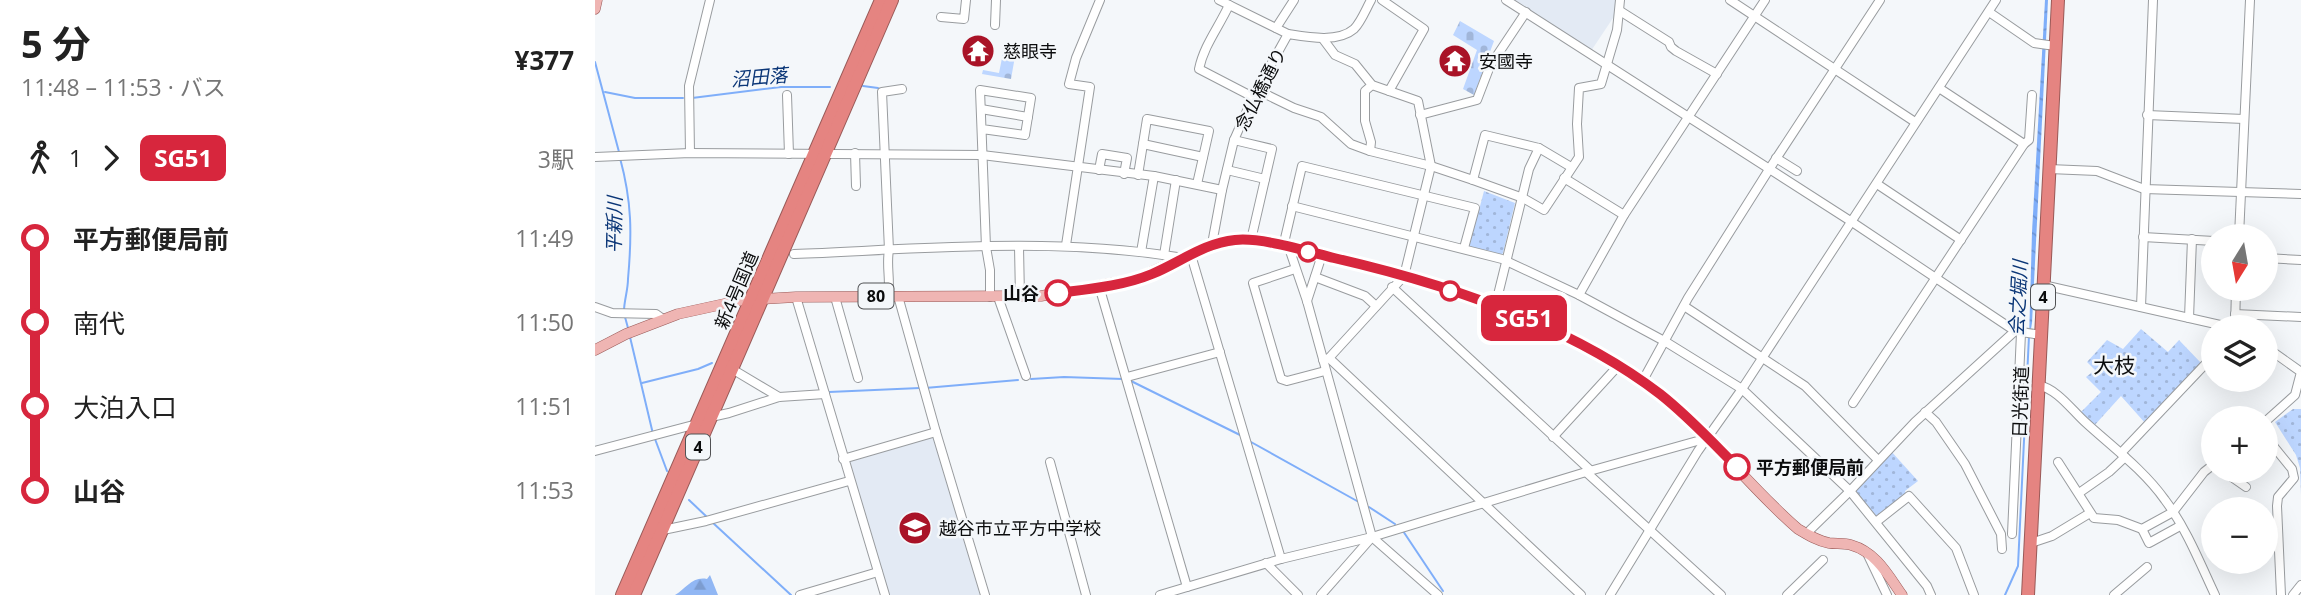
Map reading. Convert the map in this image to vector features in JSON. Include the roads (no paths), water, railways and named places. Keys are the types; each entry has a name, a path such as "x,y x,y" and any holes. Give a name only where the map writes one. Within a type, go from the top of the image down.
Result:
{"highway":[{"name":"新4号国道","path":"820,154 881,0"},
{"name":"新4号国道","path":"622,595 697,424 893,0"},
{"name":"日光街道","path":"2028,595 2031,478 2038,385 2037,335 2043,285 2049,169 2047,45 2058,0"},
{"name":"新4号国道","path":"634,595 732,369 756,299"}],"main road":[{"path":"595,9 597,0"},
{"name":"80","path":"595,350 663,318 709,306 756,299 796,297 1020,297 1136,279 1212,244 1238,239 1251,240 1404,276 1495,307 1559,334 1618,366 1681,412 1793,525 1806,534 1829,543 1848,544 1867,552"},
{"path":"1867,552 1885,569 1902,595"}],"street":[{"path":"690,153 689,86 710,0"},
{"path":"941,17 964,19 966,0"},
{"path":"995,25 996,0"},
{"path":"1066,246 1090,87 1069,84 1076,58 1100,0"},
{"path":"1219,0 1288,34"},
{"path":"1276,28 1293,0"},
{"name":"念仏橋通り","path":"1212,244 1234,140 1255,94 1288,34 1323,39 1355,29 1371,0"},
{"path":"1382,0 1424,29 1389,91"},
{"path":"1506,0 1770,168 2020,333 2037,335"},
{"path":"1229,5 1209,39 1199,69 1255,94 1321,117 1351,144 1473,180 1523,198 1544,210 1579,157 1579,88 1599,86 1617,30 1620,0"},
{"path":"1730,0 1915,122"},
{"path":"1579,295 1624,215 1765,0"},
{"path":"1642,382 1684,306 1776,158 1880,0"},
{"path":"2141,307 2153,0"},
{"path":"2240,224 2250,0"},
{"path":"1610,595 1708,438 1877,184 1991,4 2047,45"},
{"path":"1420,115 1477,100 1490,66 1526,12"},
{"path":"1620,12 1669,42 1676,51 1717,74"},
{"path":"1323,39 1335,55 1355,64 1372,85 1418,101 1431,166 1404,276 1326,359"},
{"path":"1370,151 1371,142 1365,121 1365,91 1372,85"},
{"path":"1939,88 2024,144"},
{"path":"902,89 882,92 890,282 985,595"},
{"path":"982,129 1025,135 1031,98 980,90 986,247 994,297 1026,376"},
{"path":"787,95 789,154"},
{"path":"1853,403 2029,140 2032,95"},
{"path":"981,109 1028,117"},
{"path":"2147,115 2244,119"},
{"path":"1138,175 1147,119 1209,131 1197,184"},
{"path":"1473,180 1485,135 1539,148 1571,167"},
{"path":"1234,140 1272,149 1251,240"},
{"path":"1143,144 1203,158"},
{"path":"1495,307 1529,169 1539,148"},
{"path":"595,157 690,153 982,155 1154,176 1222,190"},
{"path":"855,153 856,186"},
{"path":"1099,170 1102,154 1127,158 1124,174"},
{"path":"1776,158 1797,171"},
{"path":"1438,595 1372,537 1325,370 1326,359 1286,247 1301,166 1475,208 1464,248"},
{"path":"2049,169 2097,171 2144,189 2301,194"},
{"path":"1227,170 1265,180"},
{"path":"1141,252 1154,176"},
{"path":"1564,178 1624,215"},
{"path":"1164,255 1176,180"},
{"path":"1877,184 1961,240"},
{"path":"1292,206 1414,235 1507,261 1579,295 1665,342 1742,389 1850,491 1927,586 1931,595"},
{"path":"2143,237 2201,240"},
{"path":"2189,318 2192,239"},
{"path":"794,254 1066,246 1141,252 1177,257 1180,260"},
{"path":"1019,247 1020,297"},
{"path":"1191,255 1281,559"},
{"path":"1307,301 1322,255"},
{"path":"2279,259 2301,260"},
{"path":"1295,269 1253,283 1281,379 1287,381 1325,370"},
{"path":"1315,277 1365,296 1375,306"},
{"path":"2043,285 2201,321"},
{"path":"1099,286 1187,587"},
{"path":"1392,287 1721,595"},
{"path":"796,297 884,595"},
{"path":"835,297 859,378"},
{"path":"2236,301 2235,314 2301,317"},
{"path":"1684,306 1805,386 1878,460"},
{"path":"595,307 626,314 656,314 663,318"},
{"path":"1806,534 1925,412 2020,333"},
{"path":"2012,534 2020,333"},
{"path":"1127,377 1220,352"},
{"path":"2278,356 2301,372 2295,395 2278,410"},
{"path":"1326,359 1581,595"},
{"path":"1553,438 1618,366"},
{"path":"732,369 776,396"},
{"path":"2079,494 2109,472 2201,369"},
{"path":"2038,385 2050,389 2156,489 2173,512 2215,595"},
{"path":"711,416 729,413 776,396 825,394"},
{"path":"1925,412 1965,464 2001,534 2001,549"},
{"path":"595,451 697,424"},
{"path":"843,459 936,432"},
{"path":"1160,595 1281,559 1372,537 1588,471 1708,438"},
{"path":"2278,452 2292,469 2294,478 2278,496 2281,595"},
{"path":"1051,462 1086,595"},
{"path":"2058,462 2094,518 2118,520 2142,529 2150,543 2180,526"},
{"path":"2142,529 2173,512 2201,476"},
{"path":"2016,478 2031,478"},
{"path":"663,530 849,481"},
{"path":"2240,483 2246,487"},
{"path":"1876,522 1909,495 1956,548 1974,595"},
{"path":"2031,543 2052,536 2090,513"},
{"path":"1321,595 1372,537"},
{"path":"1867,552 1887,595"},
{"path":"1787,595 1823,560"},
{"path":"1266,564 1298,595"},
{"path":"2114,595 2147,567"},
{"path":"800,595 877,572"},
{"path":"2293,595 2301,585"}],"water":[{"path":"2045,0 2048,0 2029,340 2032,232"}],"waterway":[{"name":"平新川","path":"595,62 619,152"},
{"name":"沼田落","path":"863,86 878,88"},
{"name":"沼田落","path":"692,98 781,87 830,87"},
{"name":"沼田落","path":"605,92 635,98 683,98"},
{"name":"平新川","path":"620,158 627,189 630,233 624,311"},
{"name":"平新川","path":"625,317 628,328"},
{"name":"会之堀川","path":"2005,595 2018,566 2029,336"},
{"name":"平新川","path":"630,337 653,434"},
{"path":"642,383 712,363"},
{"path":"1031,379 1123,379"},
{"path":"925,388 1018,380"},
{"path":"1131,381 1240,435"},
{"path":"829,392 920,388"},
{"name":"平新川","path":"655,439 667,471"},
{"path":"1251,442 1357,501"},
{"name":"平新川","path":"689,500 708,518"},
{"path":"1369,507 1395,524"},
{"name":"平新川","path":"712,522 791,595"},
{"path":"1403,531 1443,591"}],"place":[{"name":"慈眼寺","path":"978,51"},
{"name":"安國寺","path":"1455,61"},
{"name":"山谷","path":"1058,293"},
{"name":"平方郵便局前","path":"1737,467"},
{"name":"越谷市立平方中学校","path":"915,528"}],"district":[{"name":"大枝","path":"2114,365"}]}
